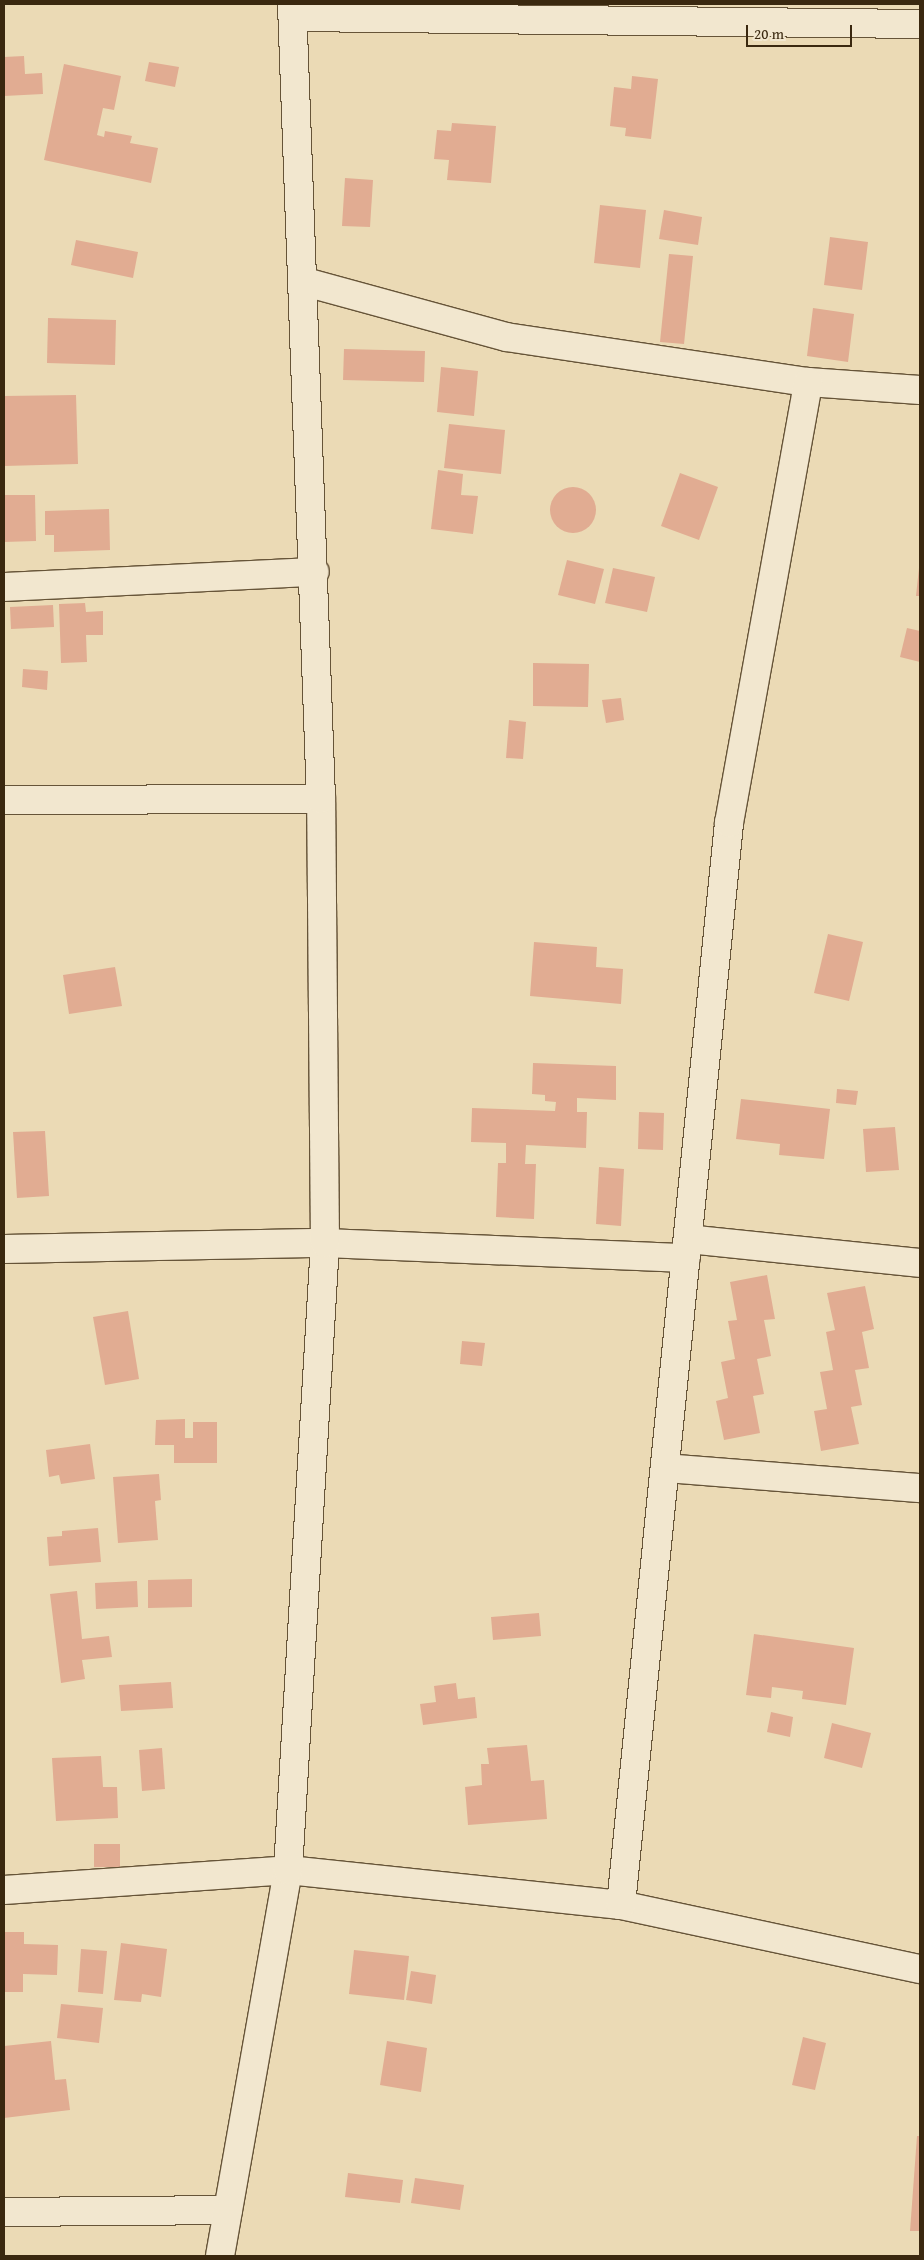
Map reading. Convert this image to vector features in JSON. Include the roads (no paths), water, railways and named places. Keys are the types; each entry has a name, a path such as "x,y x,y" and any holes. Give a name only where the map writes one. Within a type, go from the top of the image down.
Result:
{"street":[{"path":"220,2256 288,1870 325,1243 321,799 305,282 293,10 920,24"},
{"path":"305,282 506,337 808,382 920,390"},
{"path":"621,1905 729,824 808,382"},
{"path":"4,587 315,572"},
{"path":"4,800 321,799"},
{"path":"4,1249 325,1243 687,1248 920,1263"},
{"path":"665,1468 920,1488"},
{"path":"4,1890 288,1870 621,1905 920,1969"},
{"path":"4,2212 228,2210"}]}
